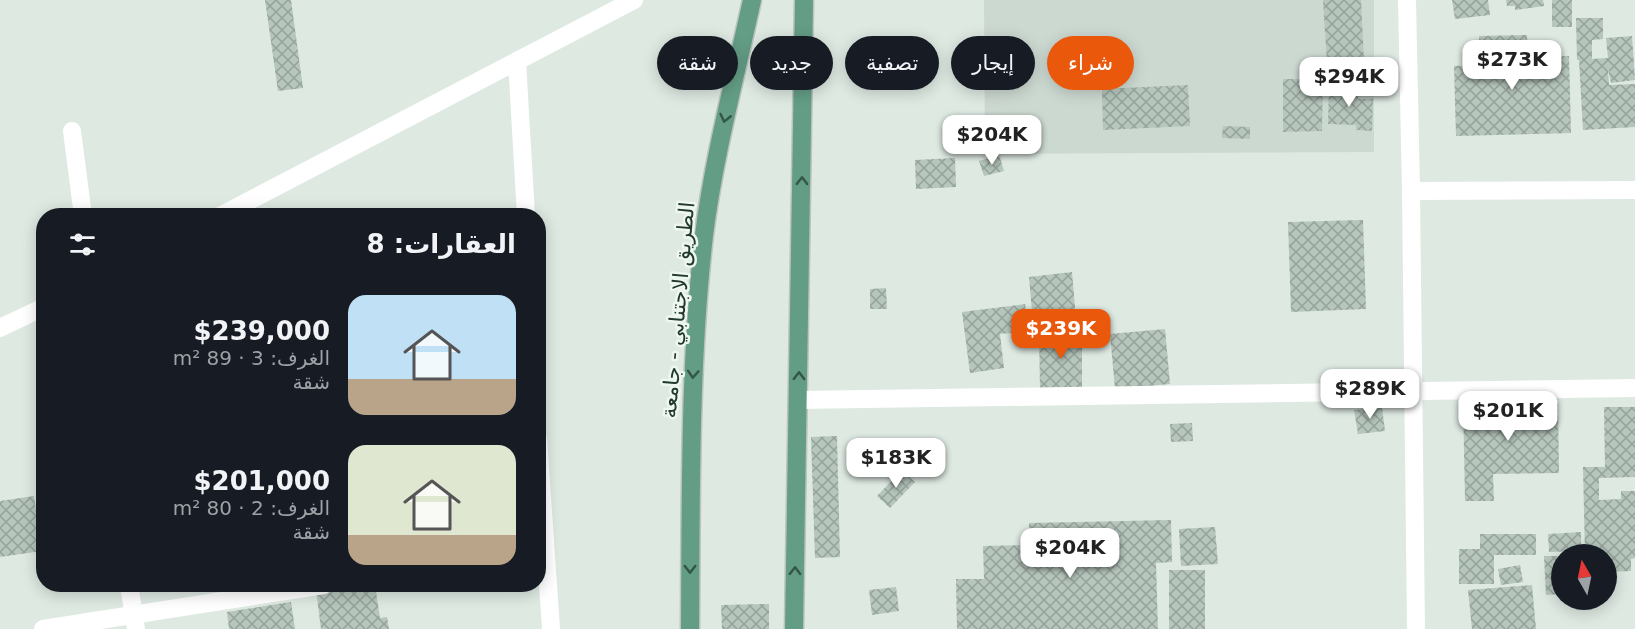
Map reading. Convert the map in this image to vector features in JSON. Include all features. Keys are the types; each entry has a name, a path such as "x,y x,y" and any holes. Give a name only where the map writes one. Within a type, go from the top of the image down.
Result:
{"main road":[{"name":"الطريق الاجتنابي - جامعة","path":"690,629 692,391 697,303 715,165 752,0"},
{"path":"794,629 804,0"}],"street":[{"path":"235,208 634,0"},
{"path":"1407,0 1416,629"},
{"path":"517,61 526,208"},
{"path":"72,131 82,208"},
{"path":"1411,191 1635,189"},
{"path":"0,328 36,311"},
{"path":"798,400 1635,388"},
{"path":"546,586 551,629"},
{"path":"130,592 134,622"},
{"path":"43,629 134,622 288,592"}],"shaded area":[{"path":"984,0 1374,0 1374,152 985,154 985,90 1035,90 1035,36 984,36"}],"building":[{"path":"265,0 291,0 303,88 278,91"},
{"path":"1323,0 1361,0 1364,61 1327,63"},
{"path":"1452,0 1488,0 1490,15 1455,19"},
{"path":"1506,0 1543,0 1544,6 1515,10 1515,6 1507,6"},
{"path":"1552,0 1572,0 1572,27 1552,27"},
{"path":"1576,18 1603,18 1603,39 1592,40 1592,59 1608,58 1606,38 1632,36 1635,80 1611,83 1608,68 1609,85 1635,84 1635,127 1583,130"},
{"path":"1527,35 1528,57 1569,56 1571,133 1456,136 1454,66 1480,65 1479,36"},
{"path":"1283,79 1323,79 1322,131 1283,132"},
{"path":"1329,84 1358,85 1358,99 1373,99 1372,131 1356,130 1356,125 1328,124"},
{"path":"1188,85 1190,126 1103,130 1102,90 1134,90 1134,88"},
{"path":"1223,126 1250,127 1250,139 1222,138"},
{"path":"999,155 1004,171 984,176 979,161"},
{"path":"955,158 956,187 916,189 915,160"},
{"path":"1363,220 1366,309 1291,312 1288,222"},
{"path":"1072,272 1076,319 1033,323 1029,277"},
{"path":"886,288 887,309 870,309 870,289"},
{"path":"1025,304 1029,331 1000,334 1004,368 970,373 962,312"},
{"path":"1165,329 1170,384 1115,389 1110,334"},
{"path":"1082,331 1082,389 1040,390 1039,332"},
{"path":"1536,399 1536,403 1558,403 1559,473 1493,474 1494,501 1465,501 1463,401"},
{"path":"1382,407 1385,431 1358,434 1354,410"},
{"path":"1604,407 1635,407 1635,477 1599,478 1599,500 1621,499 1621,491 1635,491 1635,558 1631,559 1631,571 1617,572 1617,544 1585,544 1583,467 1605,467"},
{"path":"1192,423 1193,441 1171,442 1170,424"},
{"path":"837,436 840,557 815,558 811,437"},
{"path":"902,470 915,482 890,508 877,496"},
{"path":"34,496 36,552 0,557 0,501"},
{"path":"1171,520 1172,562 1156,563 1158,629 957,629 956,579 984,579 983,546 1029,545 1029,523"},
{"path":"1215,527 1218,564 1181,566 1179,529"},
{"path":"1581,532 1581,544 1551,544 1551,552 1549,552 1548,534"},
{"path":"1480,534 1536,534 1536,555 1494,555 1494,584 1459,584 1459,549 1480,549"},
{"path":"1544,556 1551,556 1551,595 1546,595"},
{"path":"1520,565 1523,582 1501,585 1498,569"},
{"path":"1169,570 1205,570 1205,629 1169,629"},
{"path":"1532,585 1536,629 1472,629 1468,590"},
{"path":"896,587 899,611 872,615 869,590"},
{"path":"316,592 376,592 380,618 387,617 389,629 321,629"},
{"path":"291,602 295,629 229,629 227,612"},
{"path":"769,604 769,629 722,629 721,605"}]}
